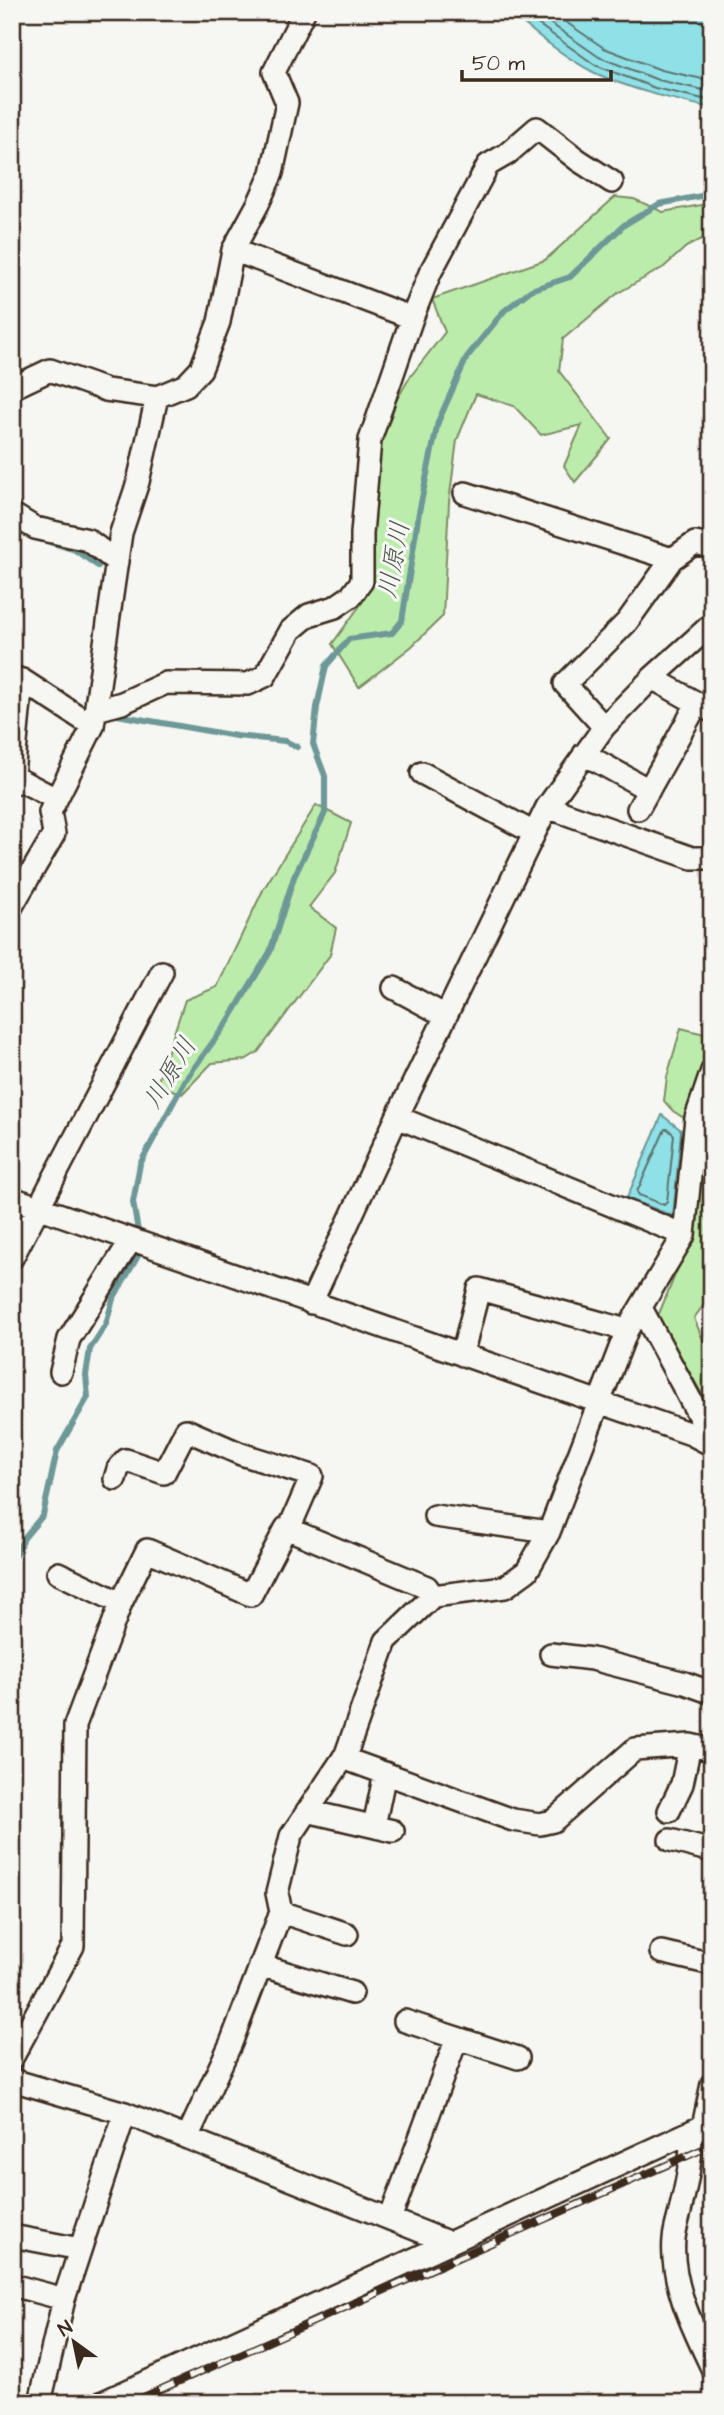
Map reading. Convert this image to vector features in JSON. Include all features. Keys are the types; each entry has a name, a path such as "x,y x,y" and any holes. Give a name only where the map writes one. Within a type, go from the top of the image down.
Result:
{"street":[{"path":"12,388 50,370 106,390 158,397 186,385 201,369 219,323 233,250 272,173 287,103 274,72 304,12"},
{"path":"94,718 166,683 248,684 265,676 291,630 309,615 335,607 351,596 362,580 362,534 370,440 430,273 488,165 507,154 537,128 612,182"},
{"path":"233,250 412,318"},
{"path":"12,906 54,834 50,811 94,718 121,533 138,482 158,397"},
{"path":"465,493 672,559"},
{"path":"12,514 35,528 88,540 117,562"},
{"path":"604,727 565,684 627,622 672,559 695,542 712,547"},
{"path":"311,1303 397,1117 547,807 604,727 652,678 712,624"},
{"path":"56,799 13,781 17,678 94,718"},
{"path":"584,754 643,800 704,707 652,678"},
{"path":"422,773 534,833"},
{"path":"547,807 692,858 712,858"},
{"path":"12,1258 162,972"},
{"path":"394,988 446,1016"},
{"path":"187,2138 231,2043 281,1912 277,1893 291,1836 343,1758 386,1641 433,1596 505,1587 527,1571 549,1532 627,1330 684,1235 696,1118 712,1071"},
{"path":"397,1117 684,1235"},
{"path":"12,1198 712,1442"},
{"path":"61,1372 69,1339 131,1240"},
{"path":"462,1355 479,1289 627,1330"},
{"path":"641,1308 712,1442"},
{"path":"115,1479 118,1469 126,1460 164,1473 186,1430 241,1454 312,1476 289,1530"},
{"path":"435,1516 549,1532"},
{"path":"12,2058 73,1946 75,1725 121,1603 147,1550 251,1595 286,1528 427,1587 433,1596"},
{"path":"58,1573 121,1603"},
{"path":"551,1654 592,1659 685,1683 712,1693"},
{"path":"343,1758 513,1820 540,1824 553,1821 635,1749 690,1745 712,1751"},
{"path":"669,1811 682,1784 690,1745"},
{"path":"307,1811 383,1829 386,1773"},
{"path":"670,1840 712,1851"},
{"path":"281,1912 347,1934"},
{"path":"661,1952 712,1964"},
{"path":"260,1965 352,1993"},
{"path":"405,2021 518,2058"},
{"path":"390,2219 457,2038"},
{"path":"12,2080 125,2113 450,2243"},
{"path":"712,2084 702,2127 692,2153 674,2237 676,2273 686,2307 712,2368"},
{"path":"41,2403 64,2299 125,2113"},
{"path":"101,2403 702,2127"},
{"path":"12,2236 80,2249"},
{"path":"12,2285 64,2299"}],"green space":[{"path":"615,197 634,199 663,212 712,203 712,234 686,247 664,267 618,293 563,339 559,371 611,439 575,482 564,466 582,425 541,435 514,406 476,394 457,440 449,502 443,616 411,647 359,687 332,644 364,600 372,569 372,487 380,428 410,377 445,332 432,299 545,260"},
{"path":"316,805 351,823 335,873 309,907 336,928 330,955 258,1052 245,1060 212,1063 182,1094 157,1084 185,1000 217,987 263,890"},
{"path":"681,1028 712,1036 705,1080 687,1120 664,1101 667,1077"},
{"path":"712,1102 712,1294 694,1318 703,1340 712,1344 712,1412 658,1316 690,1239"}],"water":[{"path":"510,12 712,12 712,108 637,89 593,72 572,60"},
{"path":"662,1115 681,1130 673,1216 627,1198"}],"waterway":[{"name":"川原川","path":"138,1231 133,1202 140,1164 186,1079 229,1020 270,952 294,877 325,813 325,776 313,744 317,707 326,666 349,639 392,633 402,621 419,512 438,422 467,357 504,311 531,290 570,277 624,225 659,204 712,194"},
{"path":"36,538 75,550 98,566"},
{"path":"117,715 236,736 285,741 297,747"},
{"name":"川原川","path":"12,1561 24,1538 43,1515 57,1451 88,1397 86,1375 90,1349 106,1324 113,1299 138,1256"}],"railway":[{"path":"130,2403 712,2145"}]}
